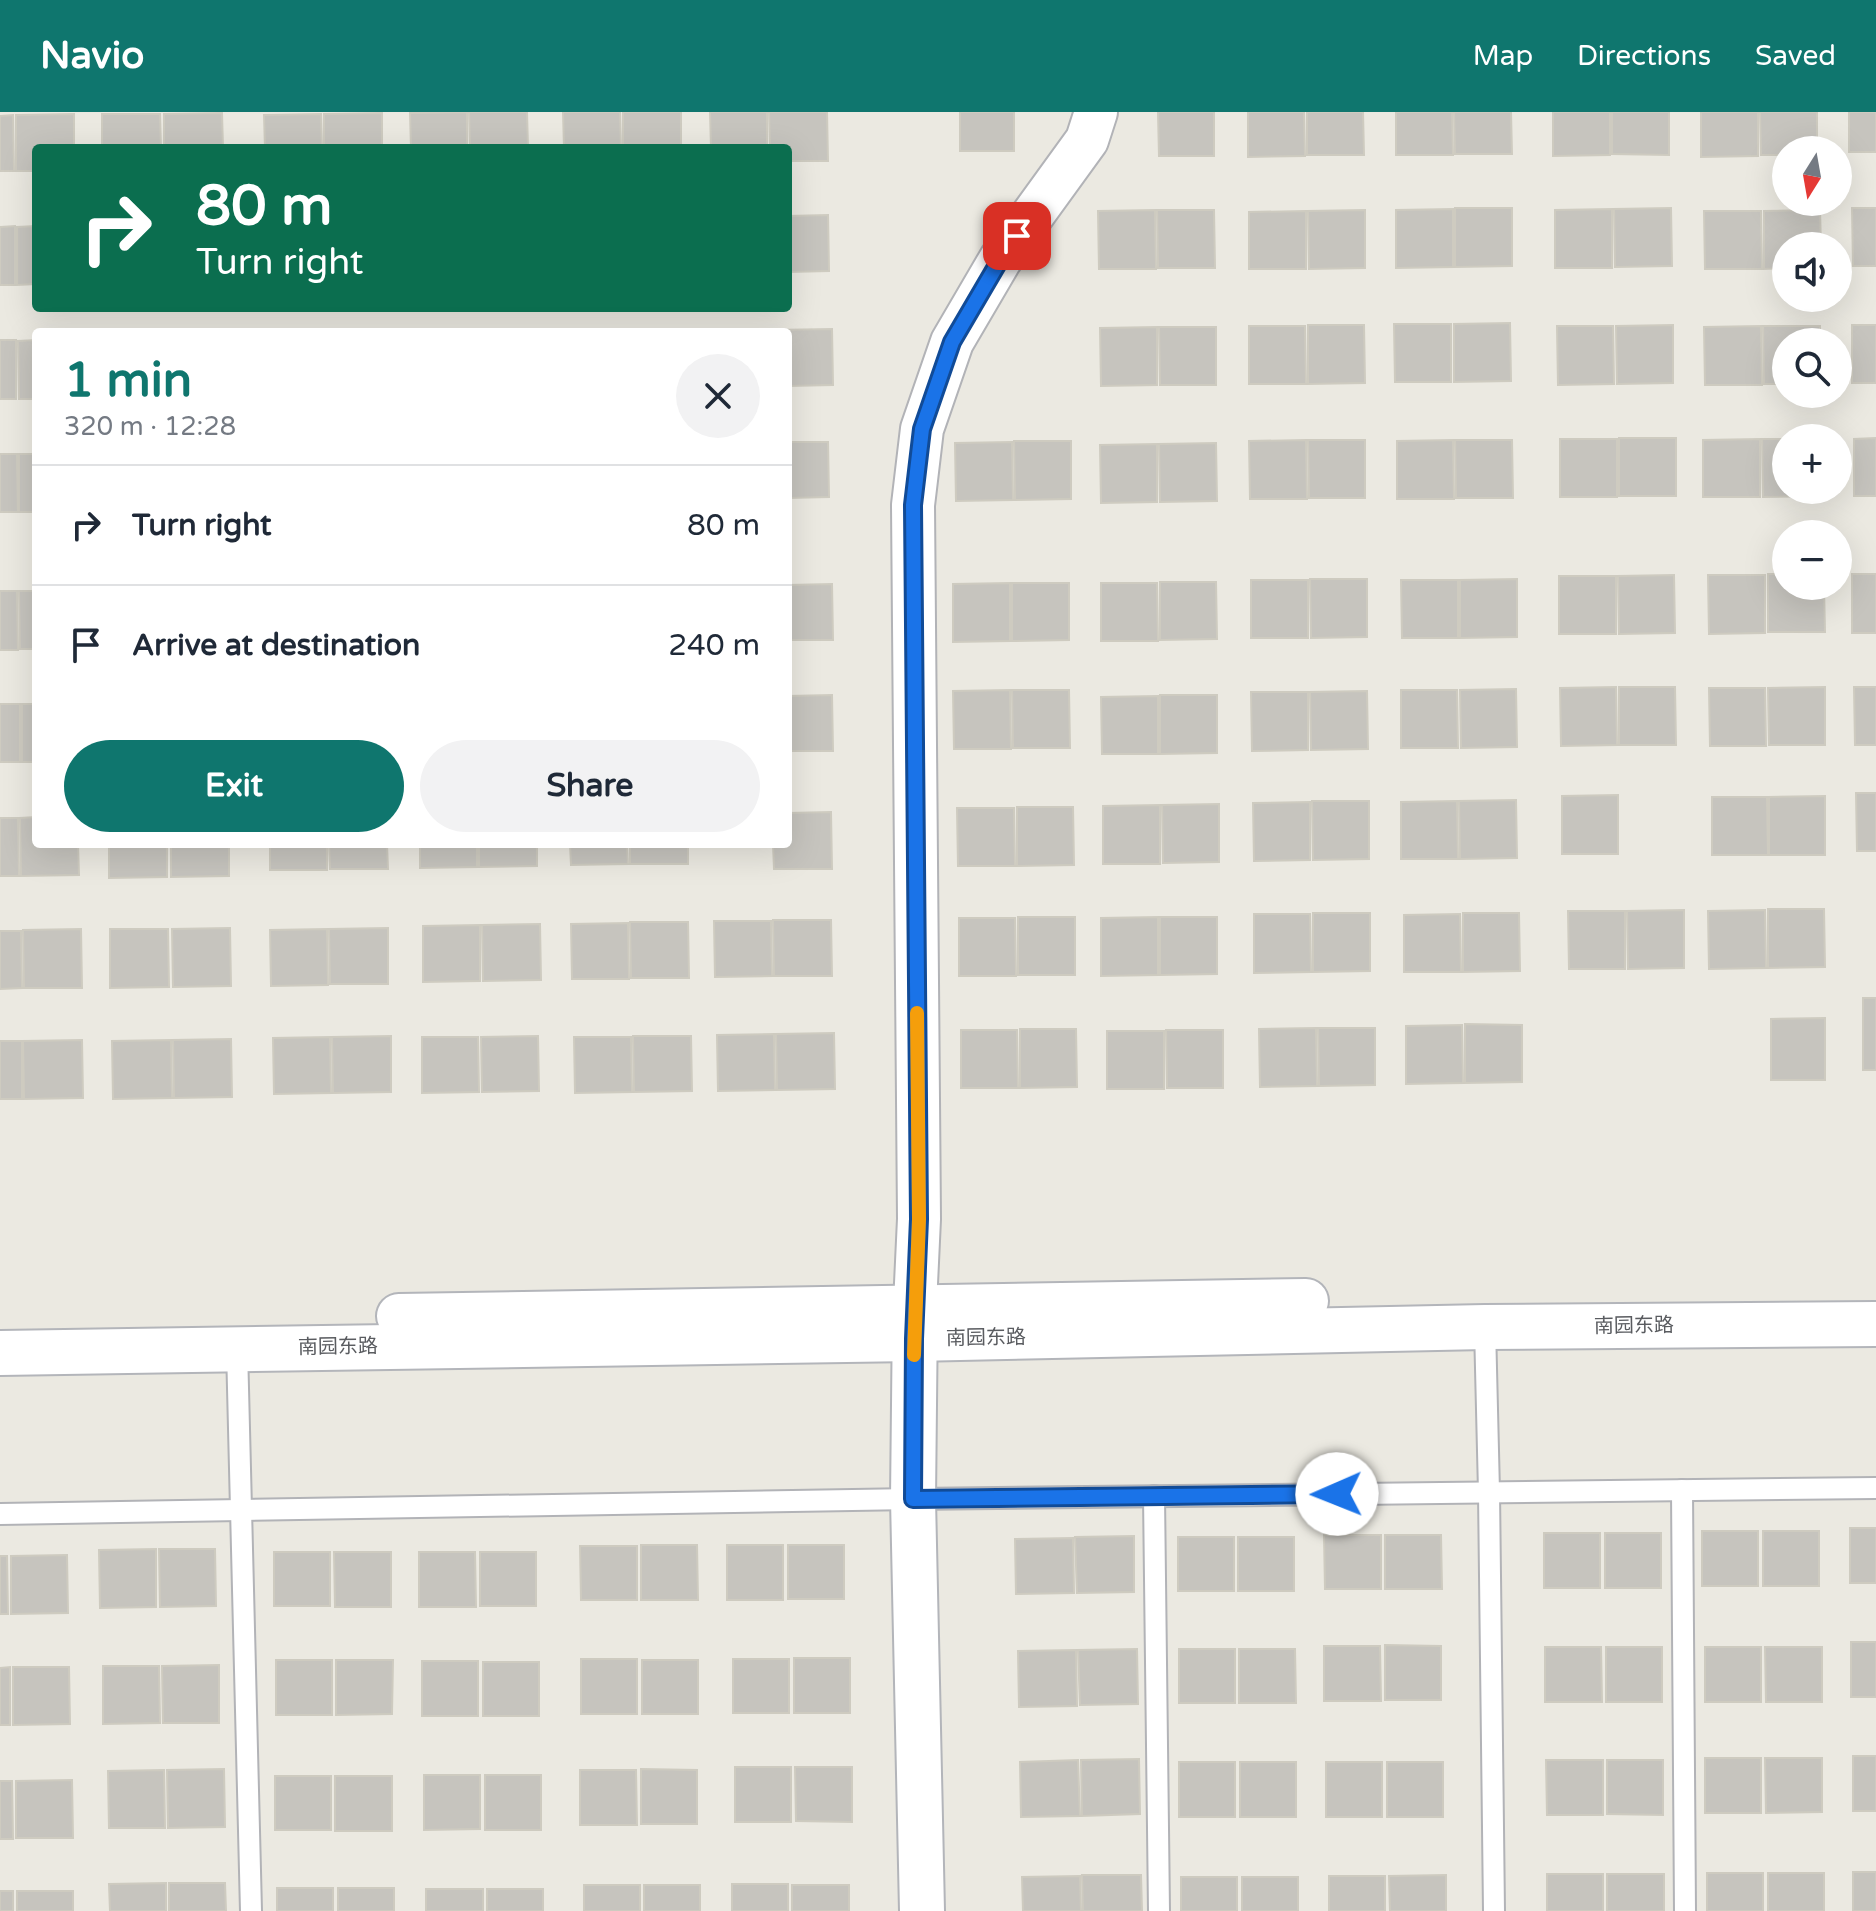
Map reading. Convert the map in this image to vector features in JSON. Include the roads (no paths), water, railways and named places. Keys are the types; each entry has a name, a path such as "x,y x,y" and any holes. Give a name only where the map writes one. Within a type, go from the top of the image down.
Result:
{"main road":[{"name":"南园东路","path":"0,1353 237,1348 914,1322 1876,1294"},
{"name":"南园东路","path":"0,1323 914,1322 1485,1327 1876,1324"},
{"path":"914,1322 913,1499 922,1911"}],"street":[{"path":"914,1322 919,1203 913,505 922,429 952,342 1000,260 1087,140 1096,112"}],"lane":[{"path":"1485,1327 1494,1911"},
{"path":"237,1348 251,1911"},
{"path":"0,1514 1876,1488"},
{"path":"1682,1490 1685,1911"},
{"path":"1154,1496 1159,1911"}]}
